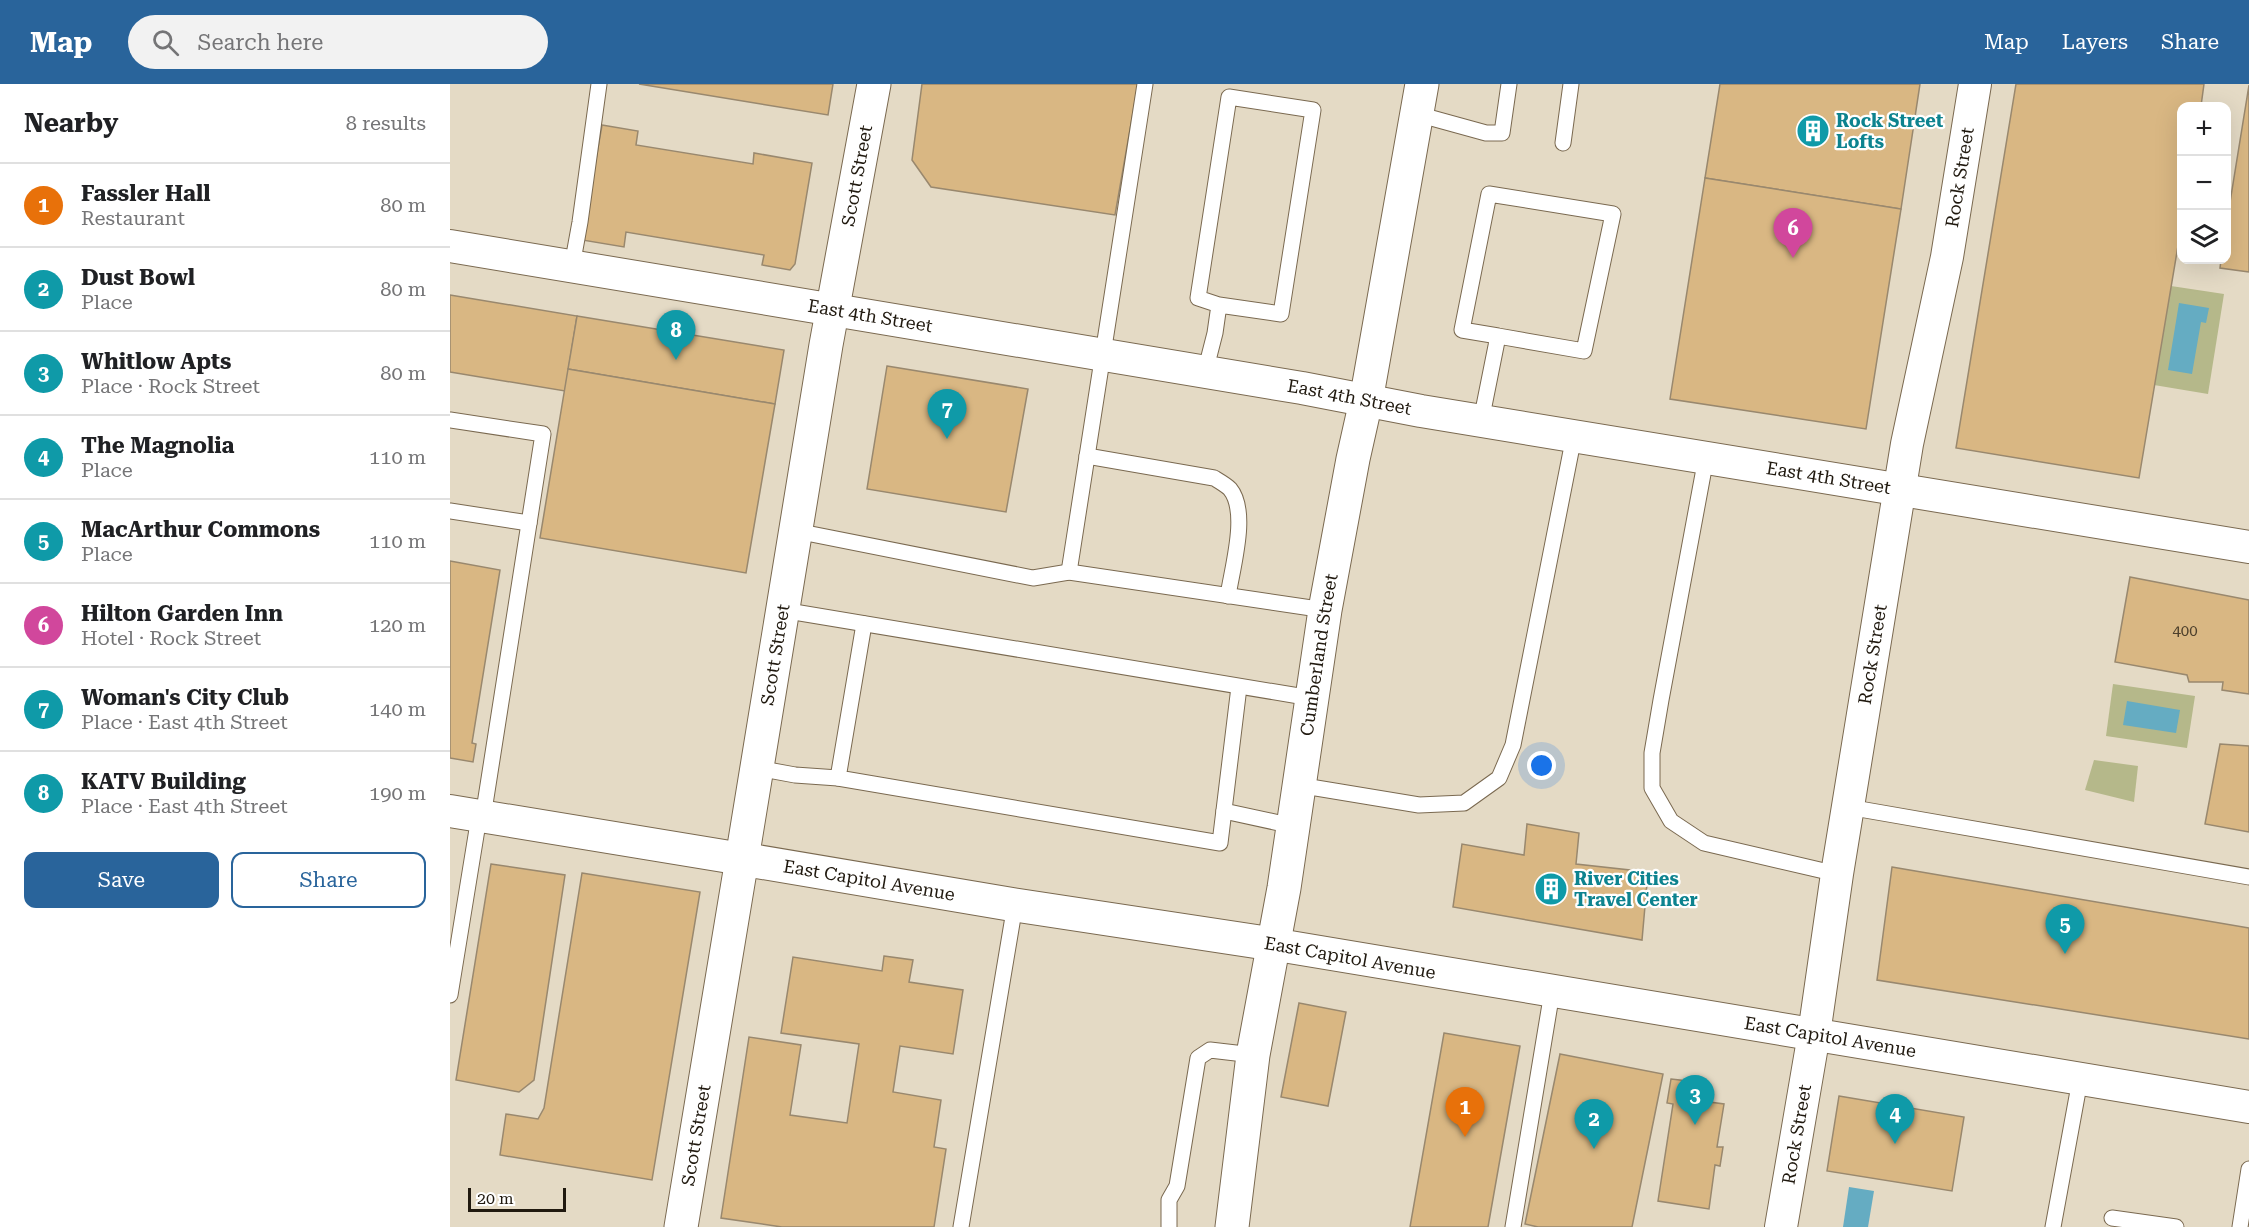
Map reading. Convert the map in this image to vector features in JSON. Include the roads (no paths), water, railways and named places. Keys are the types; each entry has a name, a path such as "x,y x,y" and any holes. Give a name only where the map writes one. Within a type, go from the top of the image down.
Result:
{"main road":[{"name":"Scott Street","path":"681,1227 782,610 874,84"},
{"name":"Cumberland Street","path":"1232,1227 1253,1055 1284,888 1325,610 1366,401 1420,99"},
{"name":"East Capitol Avenue","path":"742,859 1015,905 1272,944"}],"street":[{"name":"Rock Street","path":"1781,1227 1814,1034 1837,874 1907,444 1947,257 1975,84"},
{"name":"East 4th Street","path":"450,246 1302,388 1574,436 2249,547"},
{"name":"East Capitol Avenue","path":"471,815 742,859"},
{"name":"East Capitol Avenue","path":"1272,944 2249,1107"}],"lane":[{"path":"572,266 599,84"},
{"path":"1069,572 1145,84"},
{"path":"1420,99 1486,133 1502,133 1509,84"},
{"path":"1563,143 1571,84"},
{"path":"1229,97 1313,110 1281,314 1219,304 1198,298 1229,97"},
{"path":"1489,194 1612,214 1584,351 1498,336 1462,330 1489,194"},
{"path":"1205,372 1215,333 1219,304"},
{"path":"1481,420 1498,336"},
{"path":"450,420 543,434 529,523 471,815 450,994"},
{"path":"1299,785 1419,805 1464,803 1499,778 1513,746 1574,436"},
{"path":"1087,456 1214,478 1229,488 1236,501 1240,520 1228,596"},
{"path":"1706,458 1659,710 1652,753 1652,788 1671,821 1704,843 1837,874"},
{"path":"450,511 529,523"},
{"path":"796,531 1032,578 1069,572 1325,610"},
{"path":"782,610 1311,698"},
{"path":"838,778 864,624"},
{"path":"757,768 795,775 838,778 1220,843 1239,687"},
{"path":"1848,807 2249,877"},
{"path":"1224,811 1293,826"},
{"path":"961,1227 1015,905"},
{"path":"1513,1227 1552,992"},
{"path":"1169,1227 1169,1200 1177,1186 1198,1058 1210,1050 1253,1055"},
{"path":"2053,1227 2080,1080"},
{"path":"2240,1227 2249,1169"},
{"path":"2112,1218 2176,1227"}],"water":[{"path":"2179,303 2209,308 2206,323 2201,322 2192,374 2168,370"},
{"path":"2127,701 2180,710 2176,733 2123,725"},
{"path":"1849,1187 1874,1191 1868,1227 1843,1227"}],"place":[{"name":"Rock Street Lofts","path":"1813,131"},
{"name":"Hilton Garden Inn","path":"1793,258"},
{"name":"KATV Building","path":"676,360"},
{"name":"Woman's City Club","path":"947,439"},
{"name":"River Cities Travel Center","path":"1551,889"},
{"name":"MacArthur Commons","path":"2065,954"},
{"name":"Whitlow Apts","path":"1695,1125"},
{"name":"Fassler Hall","path":"1465,1137"},
{"name":"The Magnolia","path":"1895,1144"},
{"name":"Dust Bowl","path":"1594,1149"}]}
